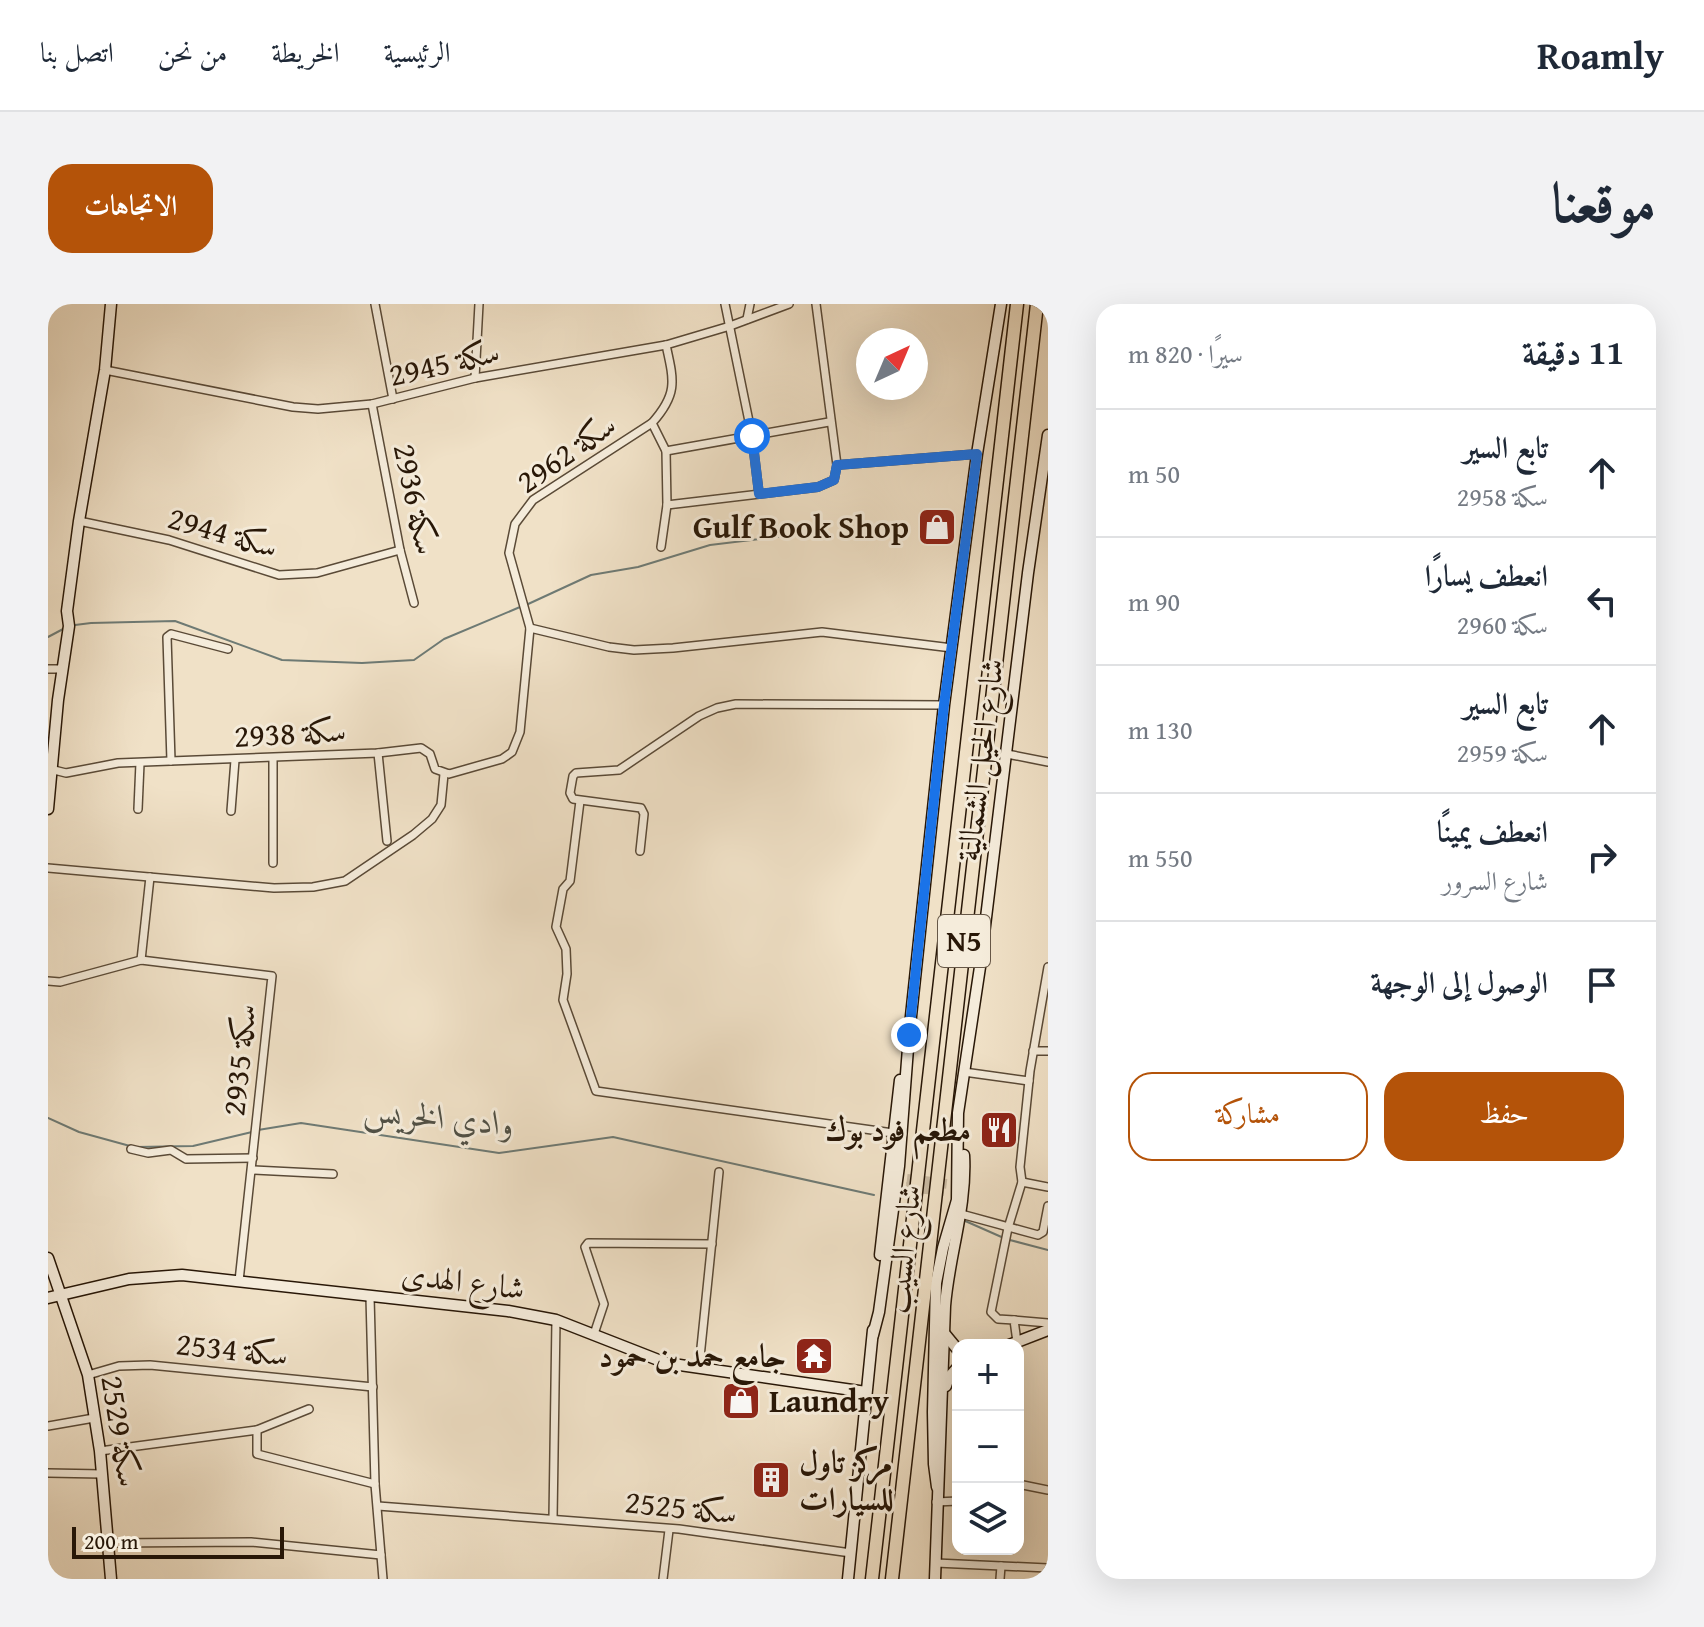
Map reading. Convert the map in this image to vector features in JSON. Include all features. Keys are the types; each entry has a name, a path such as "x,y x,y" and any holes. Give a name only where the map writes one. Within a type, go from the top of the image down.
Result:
{"highway":[{"name":"شارع السيب","path":"872,1579 1017,304"},
{"name":"شارع السيب","path":"892,1579 1037,304"},
{"path":"866,1579 882,1458 890,1423"}],"street":[{"path":"48,809 50,769 69,626 67,611 105,370 111,304"},
{"path":"375,304 393,399"},
{"path":"475,378 479,304"},
{"path":"725,304 752,436 759,494"},
{"path":"747,319 750,304"},
{"name":"سكة 2945","path":"105,370 293,407 318,409 372,404 475,378 666,345 789,304"},
{"path":"667,505 818,487 834,480 837,465 816,304"},
{"path":"987,396 985,381 995,304"},
{"path":"898,1181 893,1133 909,1035 944,705 977,454 1001,304"},
{"name":"سكة 2962","path":"444,774 502,759 512,752 520,732 530,628 509,553 515,524 533,500 652,423 664,410 673,390 666,345"},
{"name":"سكة 2936","path":"372,404 400,550 414,603"},
{"path":"666,451 829,422"},
{"path":"652,423 666,451 667,505 661,547"},
{"name":"شارع الحيل الشمالية","path":"935,1579 942,1400 938,1367 938,1271 957,1189 961,1092 1048,435"},
{"path":"1045,458 1048,446"},
{"path":"837,465 977,454"},
{"name":"سكة 2944","path":"79,521 169,540 279,575 317,573 400,550"},
{"path":"530,628 634,650 822,632 952,648"},
{"path":"171,761 167,637 171,634 228,649"},
{"path":"48,669 62,669"},
{"path":"640,851 644,814 641,808 573,799 570,793 576,773 619,770 699,716 736,704 944,705"},
{"name":"سكة 2938","path":"50,769 66,773 118,763 378,753 421,748 430,754 435,769 444,774"},
{"path":"378,753 387,841"},
{"path":"1007,754 1048,762"},
{"path":"273,758 273,863"},
{"path":"231,811 235,760"},
{"path":"138,809 140,763"},
{"path":"48,868 274,888 313,887 345,881 432,819 441,805 444,774"},
{"path":"580,801 570,881 563,889 556,927 566,949 567,974 563,1000 596,1091 893,1133"},
{"path":"141,960 150,877"},
{"name":"سكة 2935","path":"48,981 60,982 141,960 272,976 239,1281"},
{"path":"1048,967 1029,1081 1020,1167 1022,1182 1008,1228 991,1312 998,1319 1048,1323"},
{"path":"848,1579 873,1335 898,1181 909,1035"},
{"path":"1033,1051 1048,1051"},
{"path":"964,1072 1029,1081"},
{"path":"131,1149 148,1153 171,1150 186,1159 253,1158"},
{"path":"252,1170 333,1174"},
{"path":"699,1367 719,1172"},
{"path":"1022,1182 1048,1187"},
{"name":"شارع الحيل الشمالية","path":"937,1487 933,1412 950,1261 961,1214 957,1189"},
{"path":"961,1214 1040,1235 1048,1206"},
{"path":"594,1334 604,1304 585,1247 588,1243 712,1244"},
{"name":"سكة 2529","path":"48,1258 88,1375 100,1451 111,1579"},
{"name":"شارع الهدى","path":"48,1298 129,1279 157,1276 239,1281 508,1311 556,1320 666,1363 866,1392"},
{"path":"370,1297 375,1484 383,1579"},
{"path":"553,1518 556,1320"},
{"path":"1013,1339 1014,1320"},
{"path":"1024,1340 1048,1330"},
{"path":"944,1333 952,1343"},
{"name":"سكة 2534","path":"88,1375 119,1366 150,1365 373,1387"},
{"path":"938,1367 952,1365"},
{"path":"942,1400 952,1373"},
{"path":"100,1451 257,1430 309,1409"},
{"path":"933,1412 941,1425"},
{"path":"48,1426 94,1418"},
{"path":"257,1430 257,1454 375,1484"},
{"path":"48,1473 102,1474"},
{"path":"1024,1485 1048,1490"},
{"path":"936,1502 952,1501"},
{"name":"سكة 2525","path":"378,1506 553,1518 851,1553"},
{"path":"663,1579 669,1530"},
{"path":"110,1543 251,1542 381,1555"},
{"path":"936,1563 1048,1568"},
{"path":"1000,1579 1001,1566"}],"waterway":[{"path":"526,605 591,575 638,567 710,545 792,535"},
{"path":"75,625 175,621 282,660 362,663 414,660 444,639 520,607"},
{"path":"48,637 65,628"},
{"name":"وادي الخريس","path":"48,1118 79,1132 130,1146"},
{"name":"وادي الخريس","path":"258,1130 301,1123 499,1153 613,1137 874,1195"},
{"name":"وادي الخريس","path":"136,1147 193,1146 252,1132"},
{"name":"وادي الخريس","path":"963,1220 1006,1239 1048,1250"}],"tunnel":[{"path":"907,1179 948,1184"},
{"path":"906,1187 944,1191"}],"place":[{"name":"Gulf Book Shop","path":"937,527"},
{"name":"مطعم فود بوك","path":"999,1130"},
{"name":"جامع حمد بن حمود","path":"814,1356"},
{"name":"Laundry","path":"741,1401"},
{"name":"مركز تاول للسيارات","path":"771,1480"}],"route":[{"path":"752,436 759,494 818,487 834,480 837,465 977,454 944,705 909,1035"}]}
